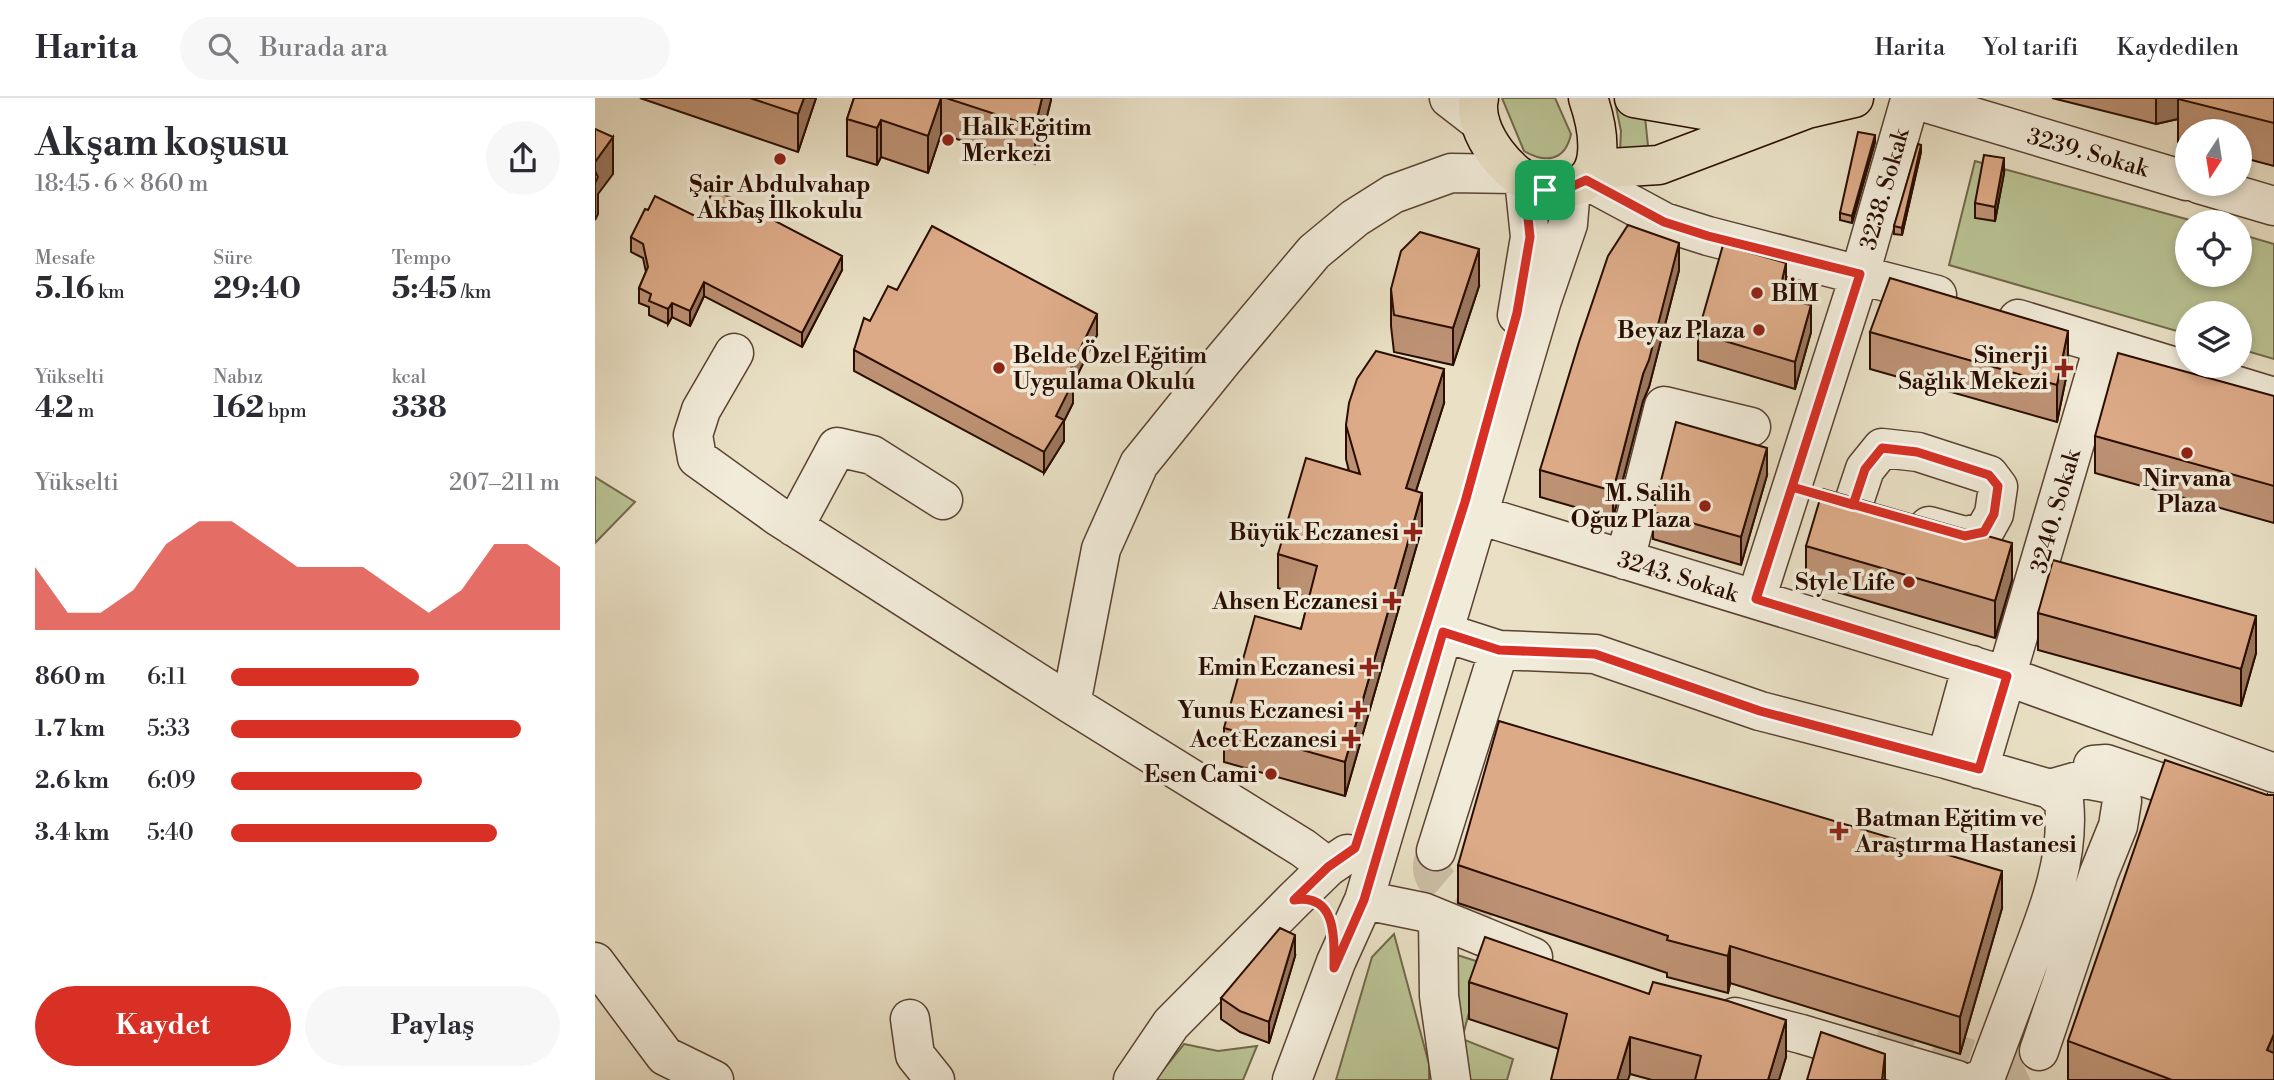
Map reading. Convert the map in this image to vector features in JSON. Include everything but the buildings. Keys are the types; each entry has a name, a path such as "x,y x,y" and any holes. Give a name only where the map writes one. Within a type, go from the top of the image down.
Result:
{"main road":[{"path":"1584,179 1598,147 1588,98"},
{"path":"1635,98 1715,112 1765,98"},
{"path":"1479,110 1495,152 1519,176 1545,190 1584,179 1659,165 1807,109 1854,98"}],"street":[{"path":"1450,98 1479,110"},
{"name":"3239. Sokak","path":"1910,99 2175,176"},
{"name":"3238. Sokak","path":"1756,599 1860,274 1910,99"},
{"path":"1071,704 1101,549 1139,464 1314,252 1355,218 1393,194 1451,173 1519,176 1530,237 1517,313 1465,502 1342,858 1294,900 1171,1024 1133,1080"},
{"path":"1292,1080 1334,968 1364,900 1542,300 1584,179 1664,222 1708,236 1980,307 2103,347 2274,397"},
{"path":"2240,196 2274,206"},
{"name":"3240. Sokak","path":"1963,764 1989,670 2103,347"},
{"path":"734,353 701,410 693,435 697,458 786,522 1303,848 1342,858 1352,868 1364,900"},
{"path":"1625,560 1664,406 1751,427"},
{"path":"786,522 837,447 872,454 943,500"},
{"path":"1792,487 1853,505"},
{"name":"3243. Sokak","path":"1479,516 1989,670 2271,763"},
{"path":"1443,632 1499,650 1595,654 1760,711 2037,785 2064,802 2066,822 2062,861 2046,916 1986,1076 1978,1080"},
{"path":"1436,851 1499,650"},
{"path":"2037,785 2048,769 2106,764 2274,821"},
{"path":"2037,785 2085,779 2117,785 2122,801 2118,826 2099,873 2039,1051"},
{"path":"1294,900 1308,898 1319,902 1329,916 1334,936 1334,968"},
{"path":"1364,900 1423,912 1561,968"},
{"path":"1438,919 1439,996 1451,1080"},
{"path":"595,962 665,1056 714,1080"},
{"path":"1706,1010 1801,1034 1957,1080"},
{"path":"910,1019 915,1055 935,1080"}],"green space":[{"path":"1502,98 1555,98 1571,134 1564,150 1553,158 1539,157 1524,151"},
{"path":"1615,102 1644,107 1648,146 1620,151 1621,131"},
{"path":"1975,161 2175,216 2175,287 2252,287 2252,238 2274,244 2274,359 2252,353 2252,301 2175,301 2175,331 1949,265"},
{"path":"595,477 635,502 595,543"},
{"path":"1394,934 1429,1064 1429,1080 1336,1080 1372,957"},
{"path":"1448,952 1482,963 1462,1039 1513,1059 1507,1080 1459,1080"},
{"path":"1184,1044 1218,1051 1257,1046 1243,1080 1155,1080"}],"tunnel":[{"path":"1436,851 1432,868 1435,878 1442,886 1475,902 1508,911"},
{"path":"1879,1029 2007,1070 2026,1066 2039,1051"}],"place":[{"name":"Halk Eğitim Merkezi","path":"948,140"},
{"name":"Şair Abdulvahap Akbaş İlkokulu","path":"780,159"},
{"name":"BİM","path":"1757,293"},
{"name":"Beyaz Plaza","path":"1759,330"},
{"name":"Belde Özel Eğitim Uygulama Okulu","path":"999,368"},
{"name":"Sinerji Sağlık Mekezi","path":"2064,368"},
{"name":"Nirvana Plaza","path":"2187,453"},
{"name":"M. Salih Oğuz Plaza","path":"1705,506"},
{"name":"Büyük Eczanesi","path":"1413,532"},
{"name":"Style Life","path":"1909,582"},
{"name":"Ahsen Eczanesi","path":"1392,601"},
{"name":"Emin Eczanesi","path":"1369,667"},
{"name":"Yunus Eczanesi","path":"1358,710"},
{"name":"Acet Eczanesi","path":"1351,739"},
{"name":"Esen Cami","path":"1271,774"},
{"name":"Batman Eğitim ve Araştırma Hastanesi","path":"1839,831"}],"route":[{"path":"1545,190 1524,179 1530,237 1517,313 1465,502 1355,848 1328,867 1294,900 1308,898 1319,902 1329,916 1334,936 1334,968 1364,900 1443,632 1499,650 1595,654 1760,711 1979,769 2007,676 1756,599 1792,487 1853,505 1965,536 1984,532 1994,514 1998,486 1989,475 1917,452 1882,448 1865,469 1853,505 1792,487 1860,274 1708,236 1664,222 1586,180 1571,187 1545,190"}]}
